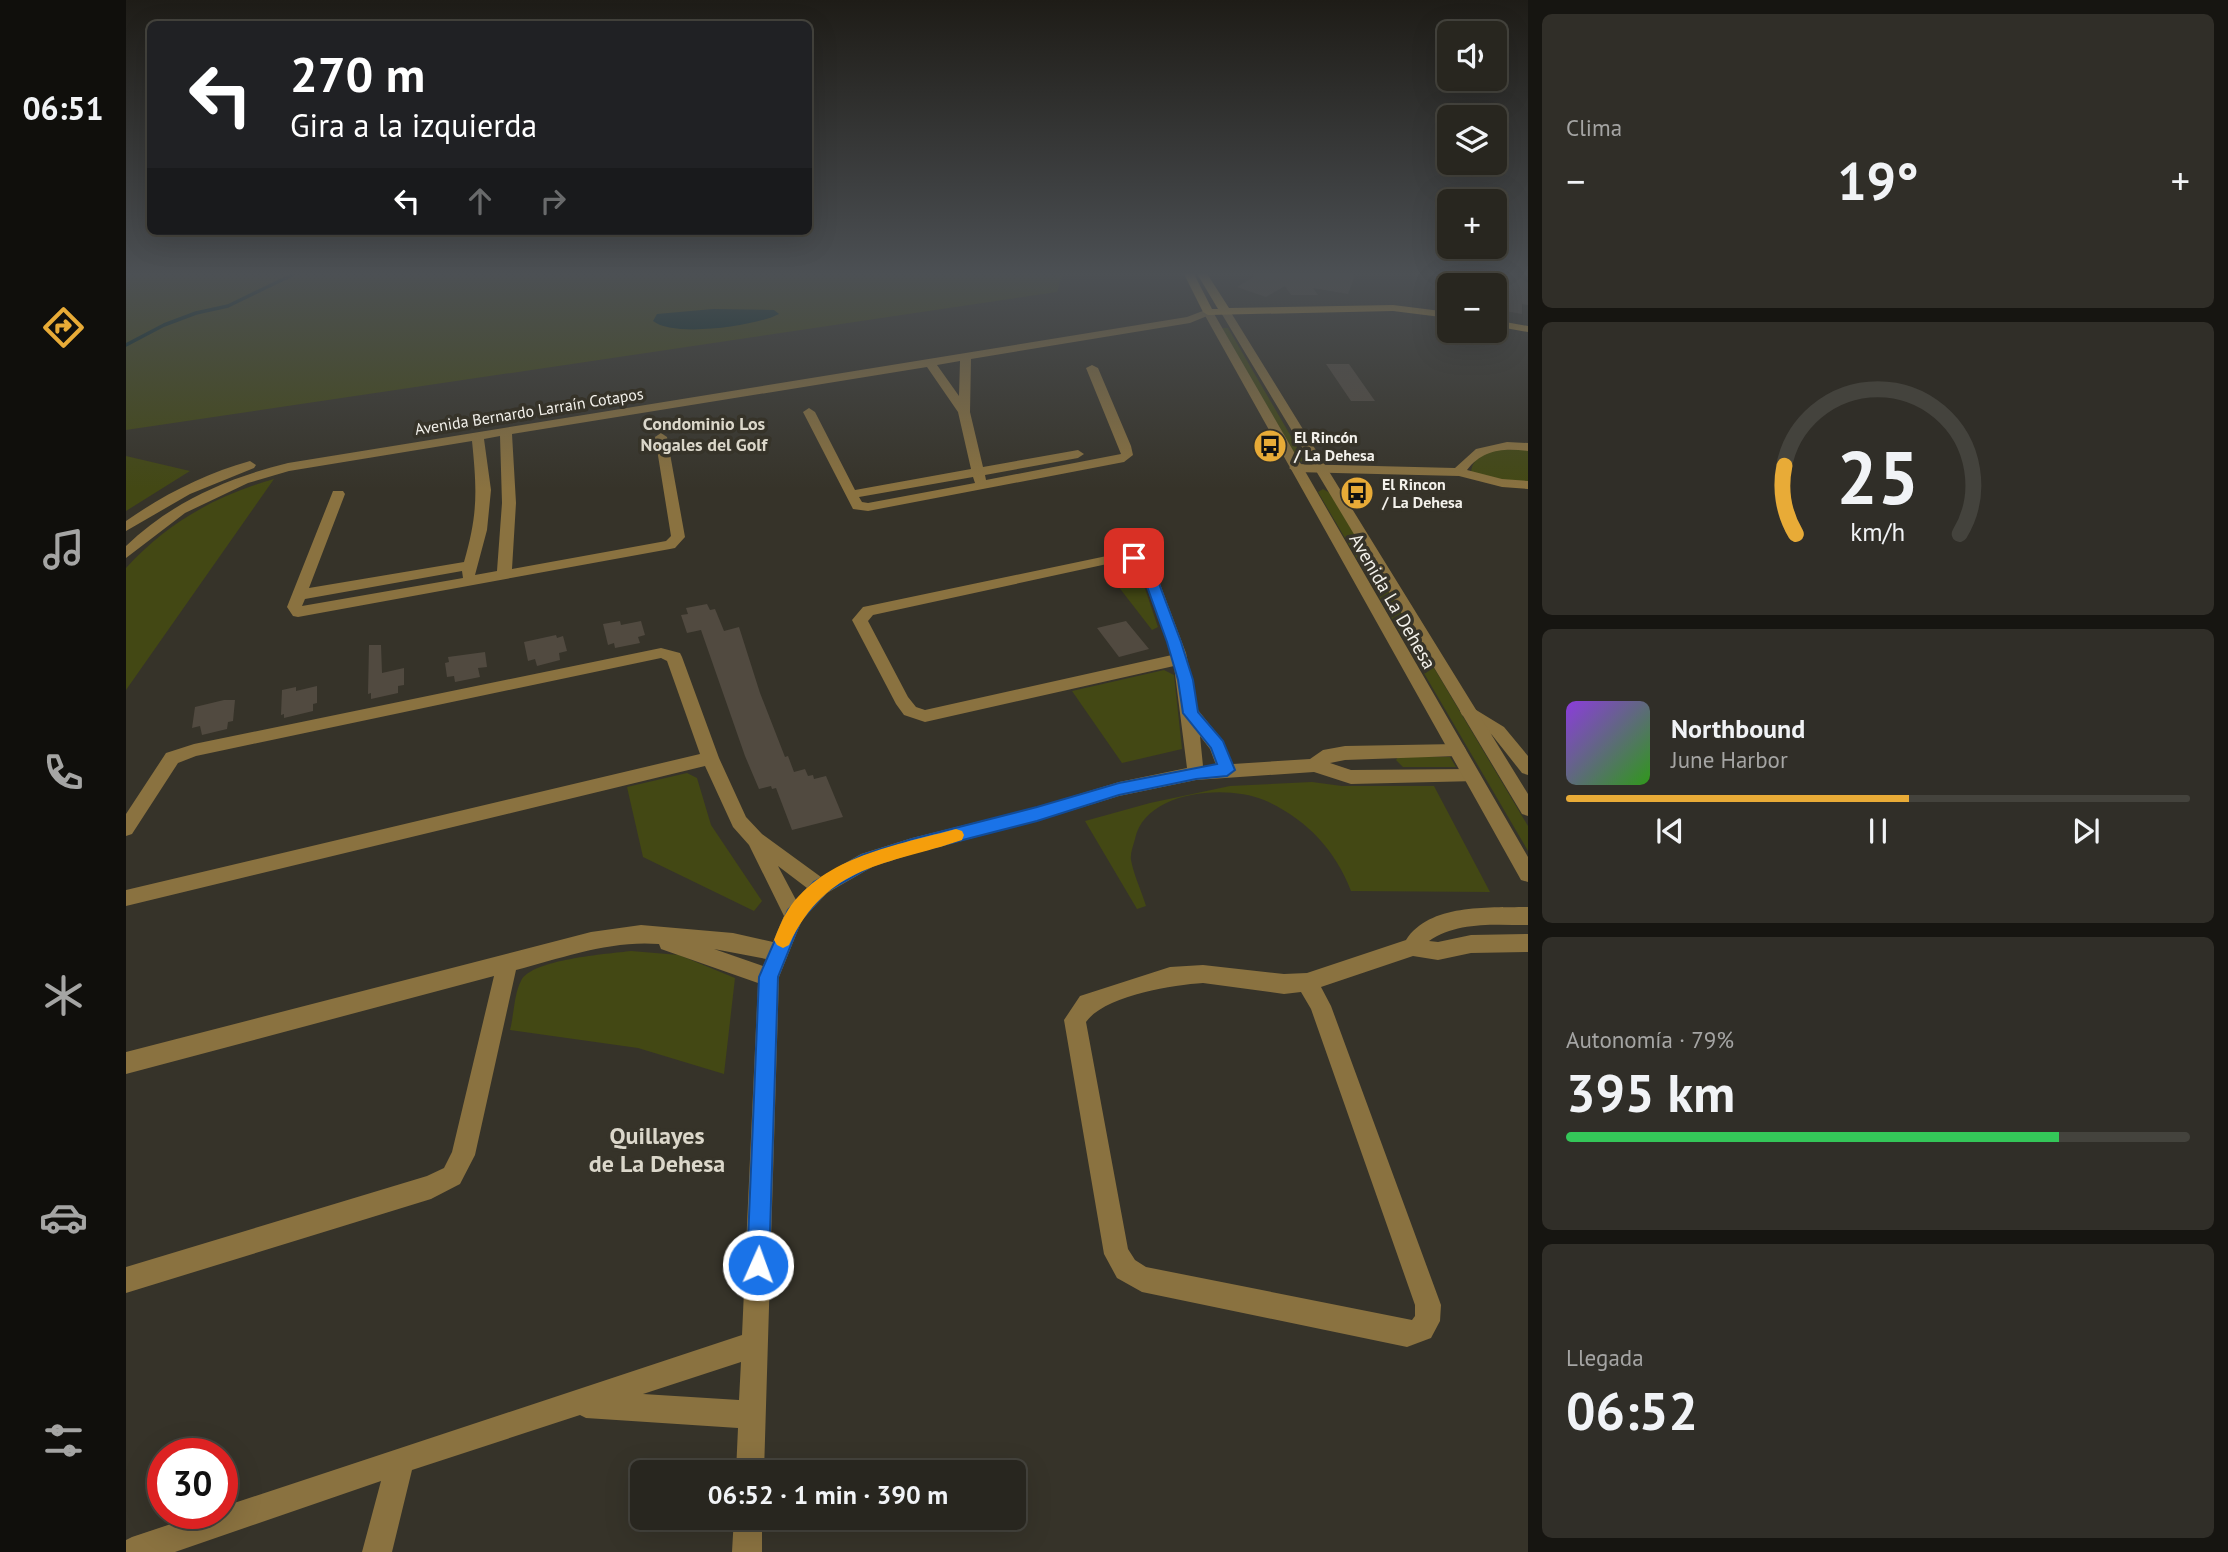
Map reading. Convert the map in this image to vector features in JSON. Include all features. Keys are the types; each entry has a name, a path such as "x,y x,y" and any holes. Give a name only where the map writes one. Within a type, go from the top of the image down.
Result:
{"street":[{"name":"Avenida Bernardo Larraín Cotapos","path":"126,528 191,488 237,469 1012,344"},
{"name":"Avenida Bernardo Larraín Cotapos","path":"126,554 151,531 206,495 288,461 477,435 750,386 966,358 1022,344"},
{"name":"Avenida La Dehesa","path":"1226,344 1528,874"},
{"name":"Avenida La Dehesa","path":"1246,344 1528,809"},
{"path":"966,358 964,412 979,478"},
{"path":"930,363 964,412"},
{"path":"809,412 851,495 858,506 865,507 979,478 1124,458 1127,455 1125,446 1092,368"},
{"path":"504,575 510,527 511,485 506,430"},
{"path":"466,582 480,530 484,489 477,435"},
{"path":"338,495 294,607 301,613 674,543 678,537 674,504 661,437"},
{"path":"1459,472 1469,458 1481,449 1505,445 1528,447"},
{"path":"1295,468 1459,472 1503,483 1528,485"},
{"path":"126,528 151,531"},
{"path":"1180,659 925,716 910,711 902,700 860,620 868,611 1129,557 1146,565 1180,659 1191,713 1196,773"},
{"path":"299,595 471,565"},
{"path":"126,830 172,758 194,750 653,653 674,657 710,758 739,822 755,839 820,887"},
{"path":"1468,711 1498,731 1528,768"},
{"path":"1191,713 1217,746 1227,770"},
{"path":"1314,765 1333,755 1457,750"},
{"path":"1384,752 1386,764 1400,776"},
{"path":"126,898 710,758"},
{"path":"750,1460 769,977 794,915 820,887 868,860 912,846 1037,814 1119,789 1196,773 1314,765 1346,776 1471,776"},
{"path":"755,839 794,915"},
{"path":"1413,947 1422,934 1453,920 1528,916"},
{"path":"1477,918 1479,929 1490,943"},
{"path":"126,1063 591,941 641,934 733,942 778,952"},
{"path":"641,934 769,977"},
{"path":"1307,982 1320,1006 1428,1305 1429,1317 1418,1333 1407,1334 1142,1279 1126,1269 1116,1254 1074,1027 1077,1013 1087,1003 1170,976 1203,974 1284,984 1307,982 1413,947 1438,951 1490,943 1528,943"},
{"path":"126,1280 431,1187 452,1176 463,1155 507,964"},
{"path":"132,1552 400,1460 755,1344"},
{"path":"575,1404 752,1415"},
{"path":"377,1552 400,1460"},
{"path":"747,1552 748,1530"}],"green space":[{"path":"126,344 703,344 126,430"},
{"path":"1231,344 1238,344 1307,464 1296,459"},
{"path":"1500,449 1528,450 1528,482 1507,481 1471,472 1477,459"},
{"path":"126,456 190,471 126,511"},
{"path":"274,479 126,690 126,568 158,538 193,513 232,494"},
{"path":"1323,489 1330,493 1528,826 1528,851 1318,492"},
{"path":"1126,564 1138,568 1158,627 1152,630 1104,568"},
{"path":"1164,670 1174,675 1182,749 1122,763 1072,691"},
{"path":"1398,757 1450,757 1456,767 1403,767 1396,760"},
{"path":"687,773 697,778 711,825 762,901 754,911 643,857 627,787"},
{"path":"1312,782 1342,786 1434,786 1490,892 1351,891 1327,848 1293,816 1264,800 1248,795 1209,793 1170,801 1154,810 1142,823 1131,855 1146,906 1137,909 1085,821 1150,803 1230,786"},
{"path":"631,951 679,955 735,978 724,1074 638,1048 510,1030 515,998 521,981 528,974 539,967 571,959"}],"building":[{"path":"1326,364 1349,364 1375,401 1351,401"},
{"path":"707,604 710,610 715,609 724,631 739,627 760,693 785,757 788,756 794,772 805,769 808,776 813,775 814,779 826,776 843,817 792,830 776,788 772,789 771,786 759,789 701,630 687,633 681,615 688,614 686,608"},
{"path":"620,621 621,625 641,621 645,635 638,637 640,643 615,648 614,643 608,645 603,624"},
{"path":"1126,621 1149,649 1119,657 1097,628"},
{"path":"556,635 557,638 563,636 567,651 559,653 560,660 537,666 535,659 528,661 524,642"},
{"path":"369,645 381,645 382,673 404,668 404,685 398,686 398,693 371,699 371,693 368,694"},
{"path":"485,652 487,667 478,668 480,677 455,682 454,676 447,677 445,663 449,662 448,657"},
{"path":"317,686 317,703 313,704 313,711 284,718 284,714 281,715 282,690 296,687 296,691"},
{"path":"235,700 233,721 228,722 227,729 202,735 200,726 192,728 195,707"}],"slow traffic":[{"path":"783,940 794,915 820,887 839,875 868,860 956,835"}],"place":[{"name":"El Rincón / La Dehesa","path":"1270,446"},
{"name":"El Rincon / La Dehesa","path":"1357,493"}],"district":[{"name":"Condominio Los Nogales del Golf","path":"704,433"},
{"name":"Quillayes de La Dehesa","path":"657,1149"}],"route":[{"path":"758,1265 769,977 794,915 820,887 868,860 912,846 1037,814 1119,789 1196,773 1227,770 1217,746 1191,713 1180,659 1146,565 1134,558"}]}
